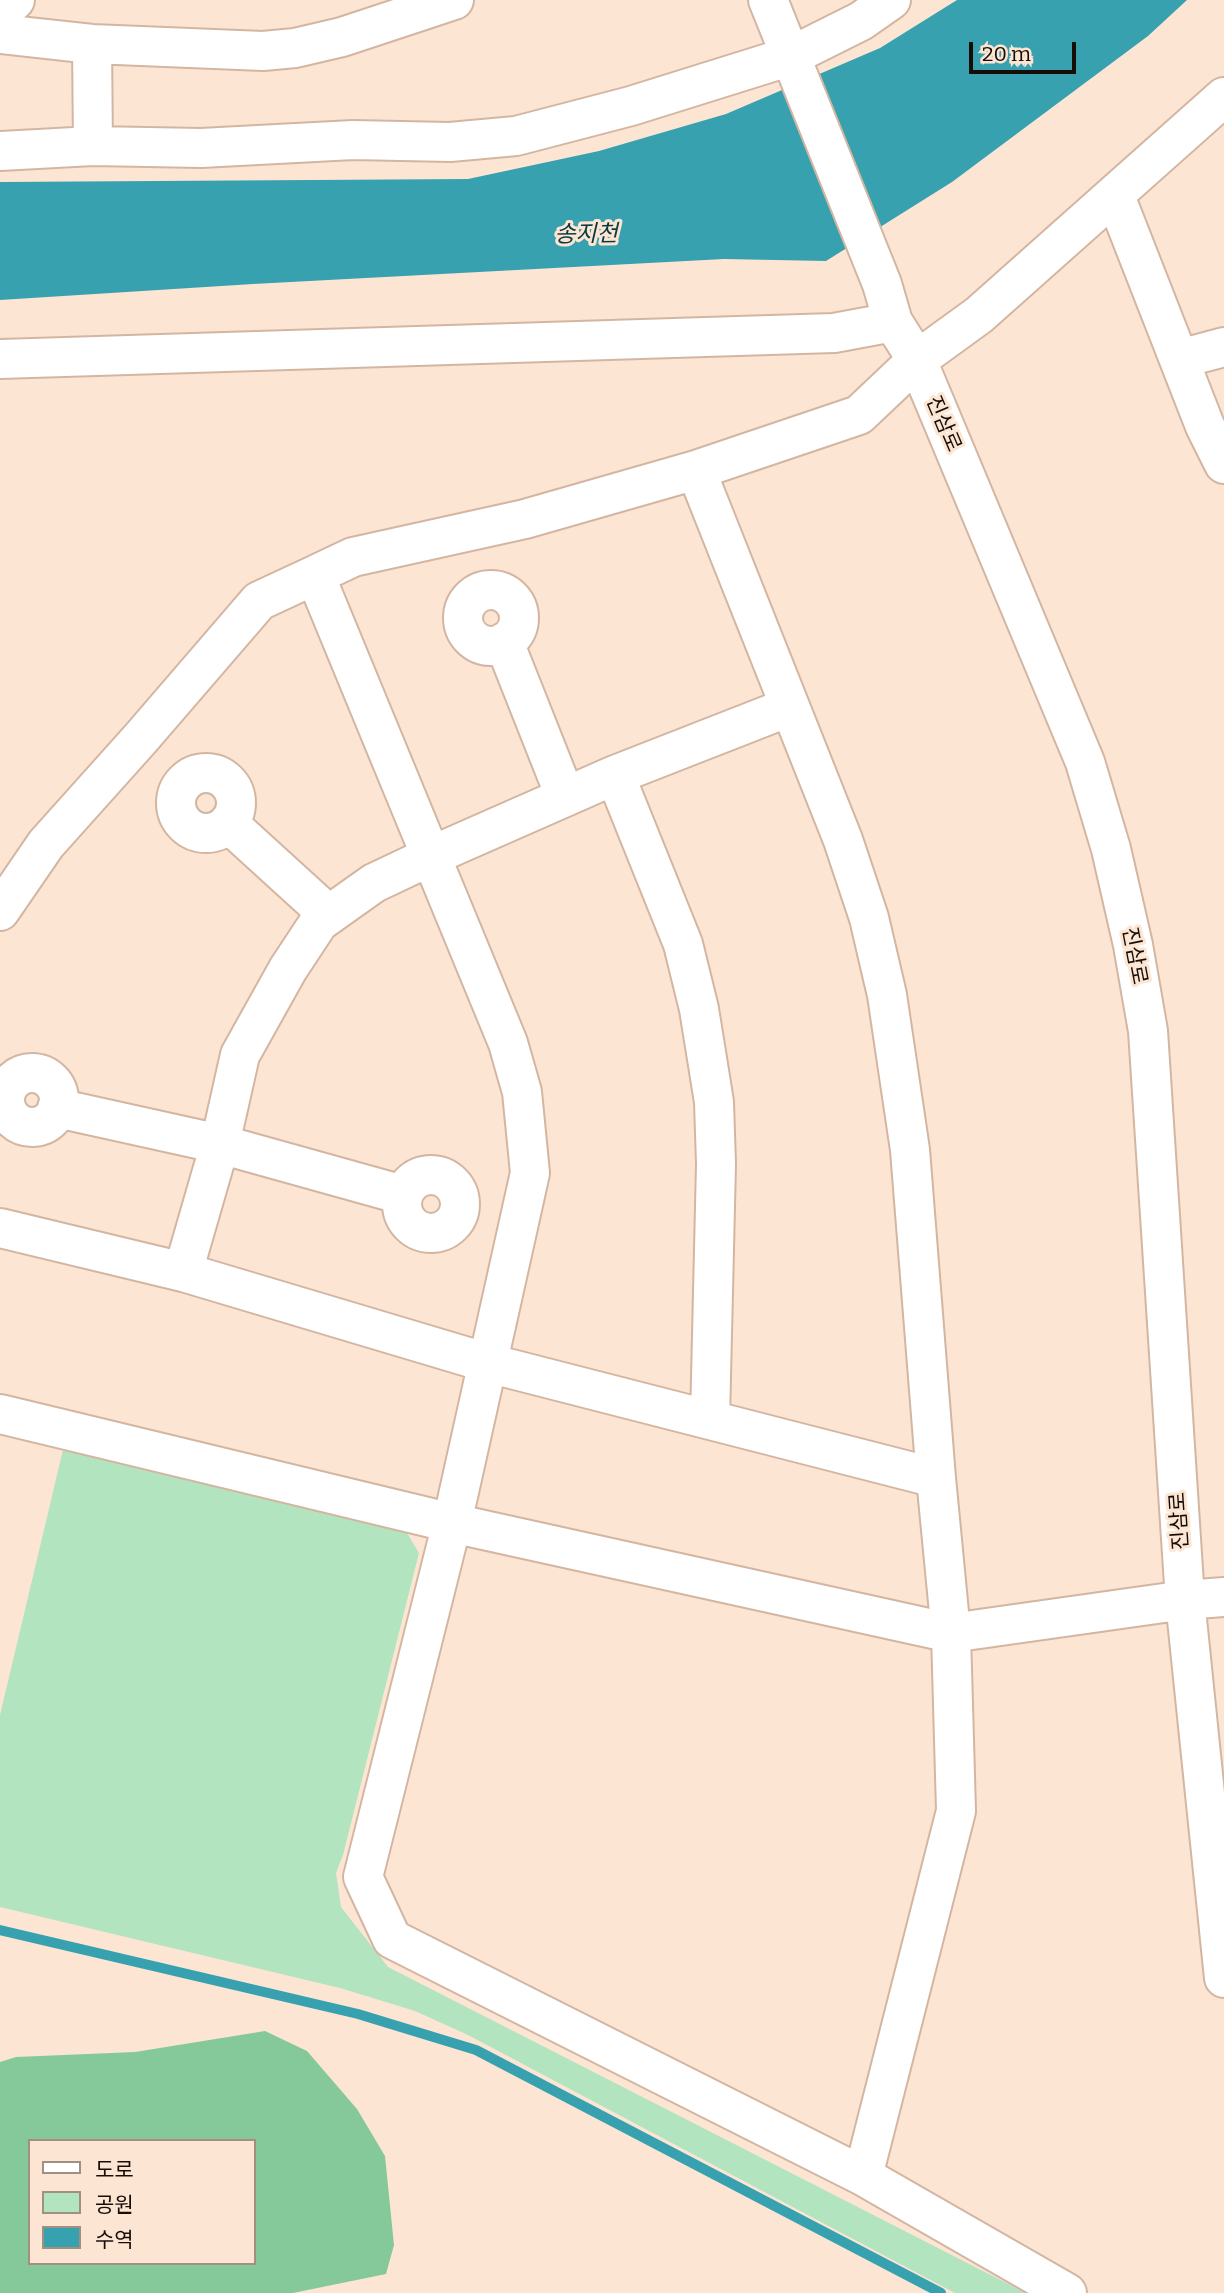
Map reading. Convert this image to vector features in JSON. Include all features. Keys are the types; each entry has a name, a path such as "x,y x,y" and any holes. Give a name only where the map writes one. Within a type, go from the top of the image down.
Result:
{"street":[{"path":"0,19 6,8 15,0"},
{"path":"0,34 92,44 263,51 295,48 342,37 454,0"},
{"name":"진삼로","path":"768,0 882,284 893,321 917,360 1084,762 1111,849 1133,944 1148,1031 1185,1600 1224,1978"},
{"path":"0,151 93,146 201,148 353,139 450,142 516,136 793,60 861,21 891,0"},
{"path":"92,44 93,146"},
{"path":"0,911 46,844 259,601 353,557 525,519 696,470 859,415 917,360 979,315 1224,97"},
{"path":"1115,196 1205,426 1224,464"},
{"path":"0,359 834,333 893,321"},
{"path":"1179,359 1224,347"},
{"path":"696,470 847,853 869,918 887,995 910,1150 951,1633 956,1811 863,2176"},
{"path":"315,575 508,1043 522,1092 530,1173 452,1523 363,1877 392,1940 863,2176 1067,2293"},
{"path":"504,642 565,796"},
{"path":"183,1272 220,1144 240,1055 288,969 319,922 374,883 432,856 615,775 789,707"},
{"path":"615,775 683,944 699,1009 714,1102 716,1164 710,1420"},
{"path":"228,823 329,915"},
{"path":"57,1108 220,1144 403,1195"},
{"path":"0,1228 183,1272 488,1363 936,1478"},
{"path":"0,1414 452,1523 951,1633 1185,1600 1224,1597"}],"green space":[{"path":"66,1437 404,1528 419,1553 343,1855 336,1873 341,1907 388,1967 1026,2293 955,2293 468,2035 415,2011 340,1988 0,1907 0,1715"},
{"path":"265,2031 307,2051 357,2109 385,2156 394,2245 386,2274 293,2293 0,2293 0,2062 16,2057 135,2052"}],"water":[{"name":"송지천","path":"957,0 1187,0 1148,36 952,182 826,261 724,259 0,300 0,182 468,179 599,151 726,114 880,48"}],"waterway":[{"path":"0,1930 358,2014 476,2050 941,2293"}]}
